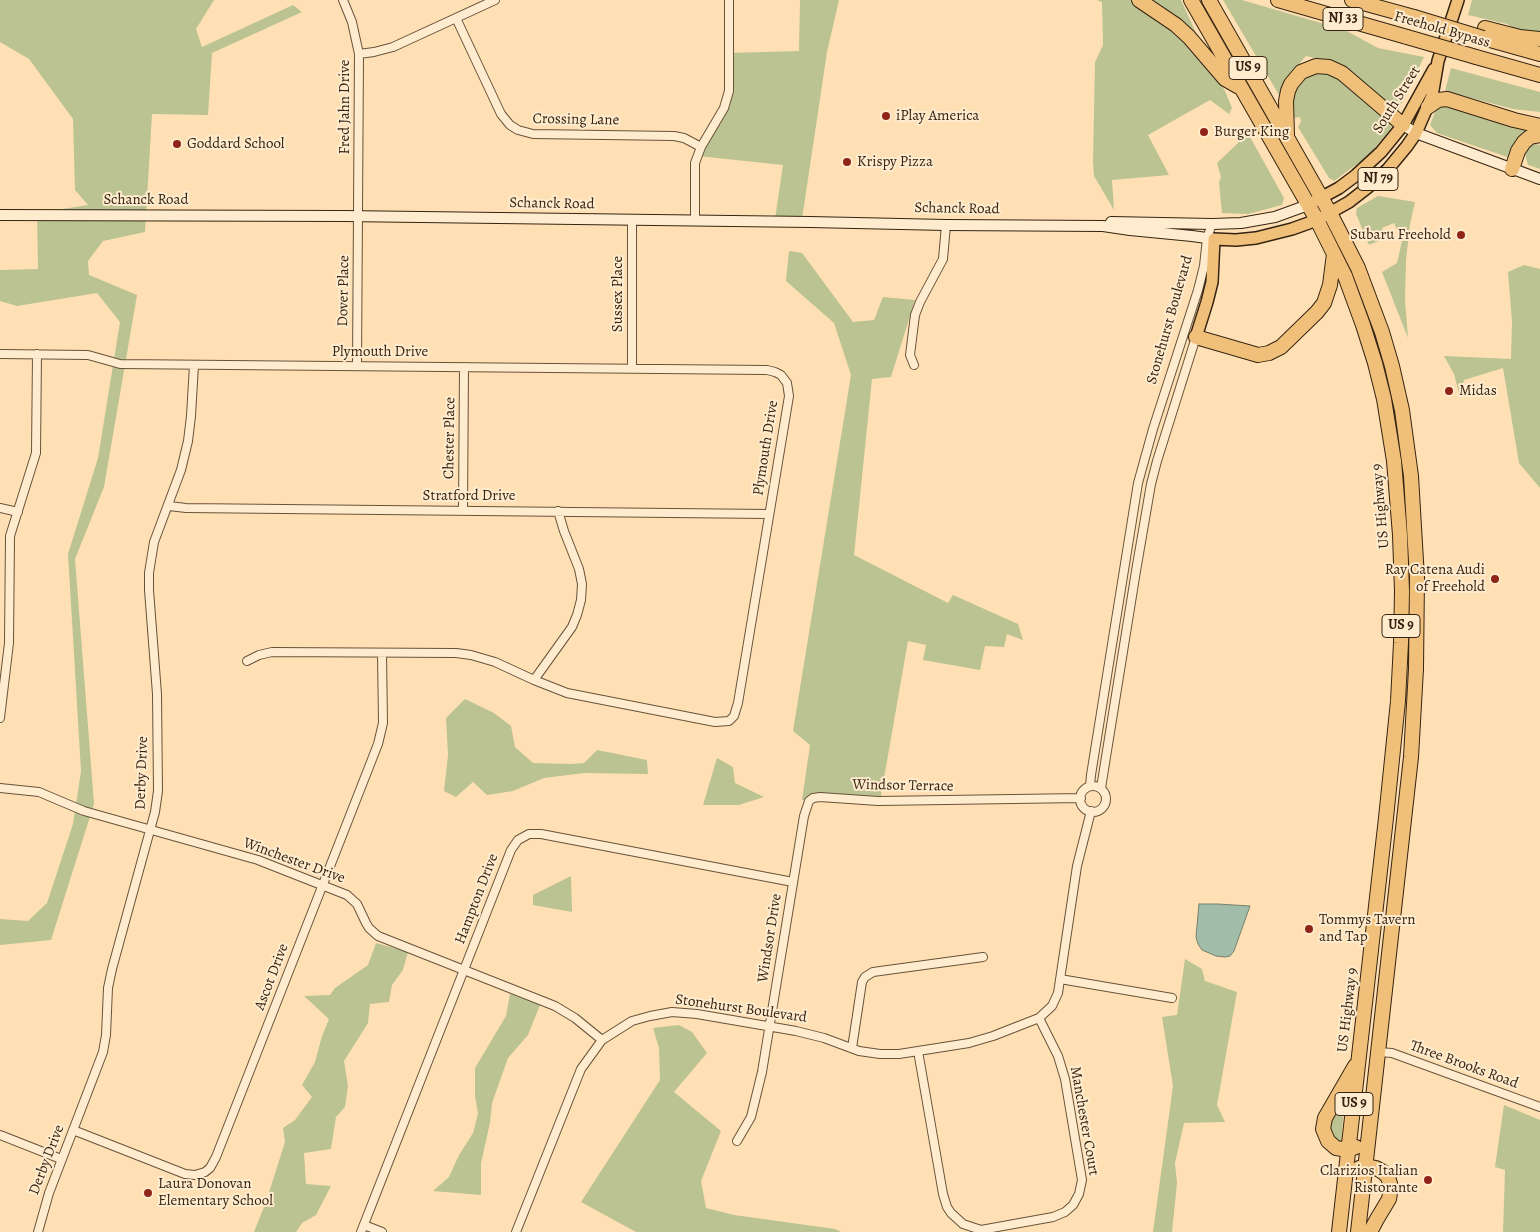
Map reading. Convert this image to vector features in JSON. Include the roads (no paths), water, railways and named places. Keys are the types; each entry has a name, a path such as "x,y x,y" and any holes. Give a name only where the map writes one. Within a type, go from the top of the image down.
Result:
{"highway":[{"path":"1139,0 1189,37 1224,79 1241,88"},
{"name":"US Highway 9","path":"1191,0 1317,220 1345,276 1364,325 1384,399 1394,460 1401,552 1401,643 1398,702 1339,1232"},
{"name":"US Highway 9","path":"1209,0 1322,198 1358,268 1388,354 1402,410 1411,476 1415,525 1417,604 1412,757 1358,1232"},
{"name":"Freehold Bypass","path":"1278,0 1540,75"},
{"name":"Freehold Bypass","path":"1352,0 1484,33 1540,54"},
{"path":"1375,0 1414,14"},
{"path":"1484,33 1540,39"},
{"path":"1287,136 1286,101 1288,91 1301,72 1316,66 1329,67 1342,74 1403,125"},
{"path":"1428,107 1438,100 1447,99 1540,126"},
{"path":"1512,169 1520,146 1530,137 1540,135"},
{"path":"1196,337 1258,355 1269,353 1281,347 1324,303 1330,285 1334,253"},
{"path":"1359,1059 1325,1118 1323,1123 1324,1135 1336,1148 1348,1150 1358,1146 1370,1132"},
{"path":"1345,1183 1356,1169 1366,1166 1376,1168 1388,1177 1391,1188 1389,1199 1370,1232"}],"main road":[{"name":"South Street","path":"1317,220 1362,192 1382,176 1397,160 1416,133 1432,96 1438,61 1458,0"},
{"name":"South Street","path":"1308,205 1339,188 1381,152 1403,125 1438,61"},
{"name":"Schanck Road","path":"1211,238 1236,240 1256,238 1292,230 1317,220"},
{"name":"Stonehurst Boulevard","path":"1196,337 1208,302 1212,282 1211,238"}],"street":[{"name":"Fred Jahn Drive","path":"343,0 352,22 359,54 358,216"},
{"path":"359,54 393,47 495,0"},
{"path":"695,220 695,163 701,147 724,108 729,91 729,0"},
{"name":"Crossing Lane","path":"456,18 501,114 510,125 518,130 533,134 674,136 684,138 701,147"},
{"path":"1403,125 1416,133 1540,179"},
{"name":"Schanck Road","path":"1103,226 1112,222 1241,223 1275,217 1308,205"},
{"name":"Schanck Road","path":"0,215 358,216 1103,226 1211,238"},
{"name":"Dover Place","path":"357,366 358,216"},
{"name":"Sussex Place","path":"632,220 632,368"},
{"name":"Stonehurst Boulevard","path":"1090,786 1138,483 1198,290 1211,238 1212,224"},
{"path":"914,365 910,355 915,315 943,259 946,225"},
{"path":"1180,346 1196,337"},
{"name":"Stonehurst Boulevard","path":"516,1232 576,1081 586,1061 602,1040 632,1022 672,1012 697,1014 811,1034 864,1052 898,1054 954,1046 993,1036 1039,1018 1052,1006 1056,1000 1077,866 1090,811 1099,810 1105,804 1106,795 1101,788 1140,547 1155,469 1196,337"},
{"name":"Plymouth Drive","path":"0,354 88,355 120,364 767,370 781,375 787,383 789,396 738,702 733,718 729,721 715,722 579,696 553,689 495,662 456,653 272,652 259,655 247,661"},
{"path":"0,718 9,643 9,546 36,453 37,354"},
{"name":"Derby Drive","path":"38,1232 61,1159 103,1052 106,1035 108,988 112,969 155,812 158,791 157,694 149,573 154,542 169,506 188,441 194,365"},
{"name":"Chester Place","path":"463,510 464,367"},
{"path":"1169,380 1181,385"},
{"name":"Stratford Drive","path":"169,506 195,508 769,514"},
{"path":"0,508 18,512"},
{"path":"534,680 572,627 581,600 582,584 579,568 558,511"},
{"path":"1127,545 1140,547"},
{"path":"0,643 9,643"},
{"name":"Ascot Drive","path":"73,1130 185,1174 195,1174 209,1170 216,1157 380,736 383,723 382,653"},
{"path":"1090,811 1084,808 1080,798 1090,786 1101,788"},
{"name":"Winchester Drive","path":"0,788 39,792 84,810 258,860 347,895 353,899 361,910 369,928 378,936 555,1006 576,1018 602,1040"},
{"name":"Windsor Terrace","path":"793,882 806,808 808,802 813,798 878,801 1080,798"},
{"name":"Hampton Drive","path":"362,1228 511,850 518,840 529,834 541,834 793,882"},
{"name":"Windsor Drive","path":"737,1141 751,1117 762,1072 793,882"},
{"path":"852,1048 862,982 865,977 873,972 983,957"},
{"path":"1060,979 1172,998"},
{"name":"Manchester Court","path":"918,1051 943,1194 951,1213 963,1224 981,1230 1053,1217 1073,1205 1079,1194 1082,1180 1064,1072 1039,1018"},
{"name":"Three Brooks Road","path":"1379,1052 1392,1053 1540,1108"},
{"path":"0,1135 61,1159"},
{"path":"362,1228 382,1232"}],"place":[{"name":"iPlay America","path":"886,116"},
{"name":"Burger King","path":"1204,132"},
{"name":"Goddard School","path":"177,144"},
{"name":"Krispy Pizza","path":"847,162"},
{"name":"Subaru Freehold","path":"1461,235"},
{"name":"Midas","path":"1449,391"},
{"name":"Ray Catena Audi of Freehold","path":"1495,579"},
{"name":"Tommys Tavern and Tap","path":"1309,929"},
{"name":"Clarizios Italian Ristorante","path":"1428,1180"},
{"name":"Laura Donovan Elementary School","path":"148,1193"}]}
